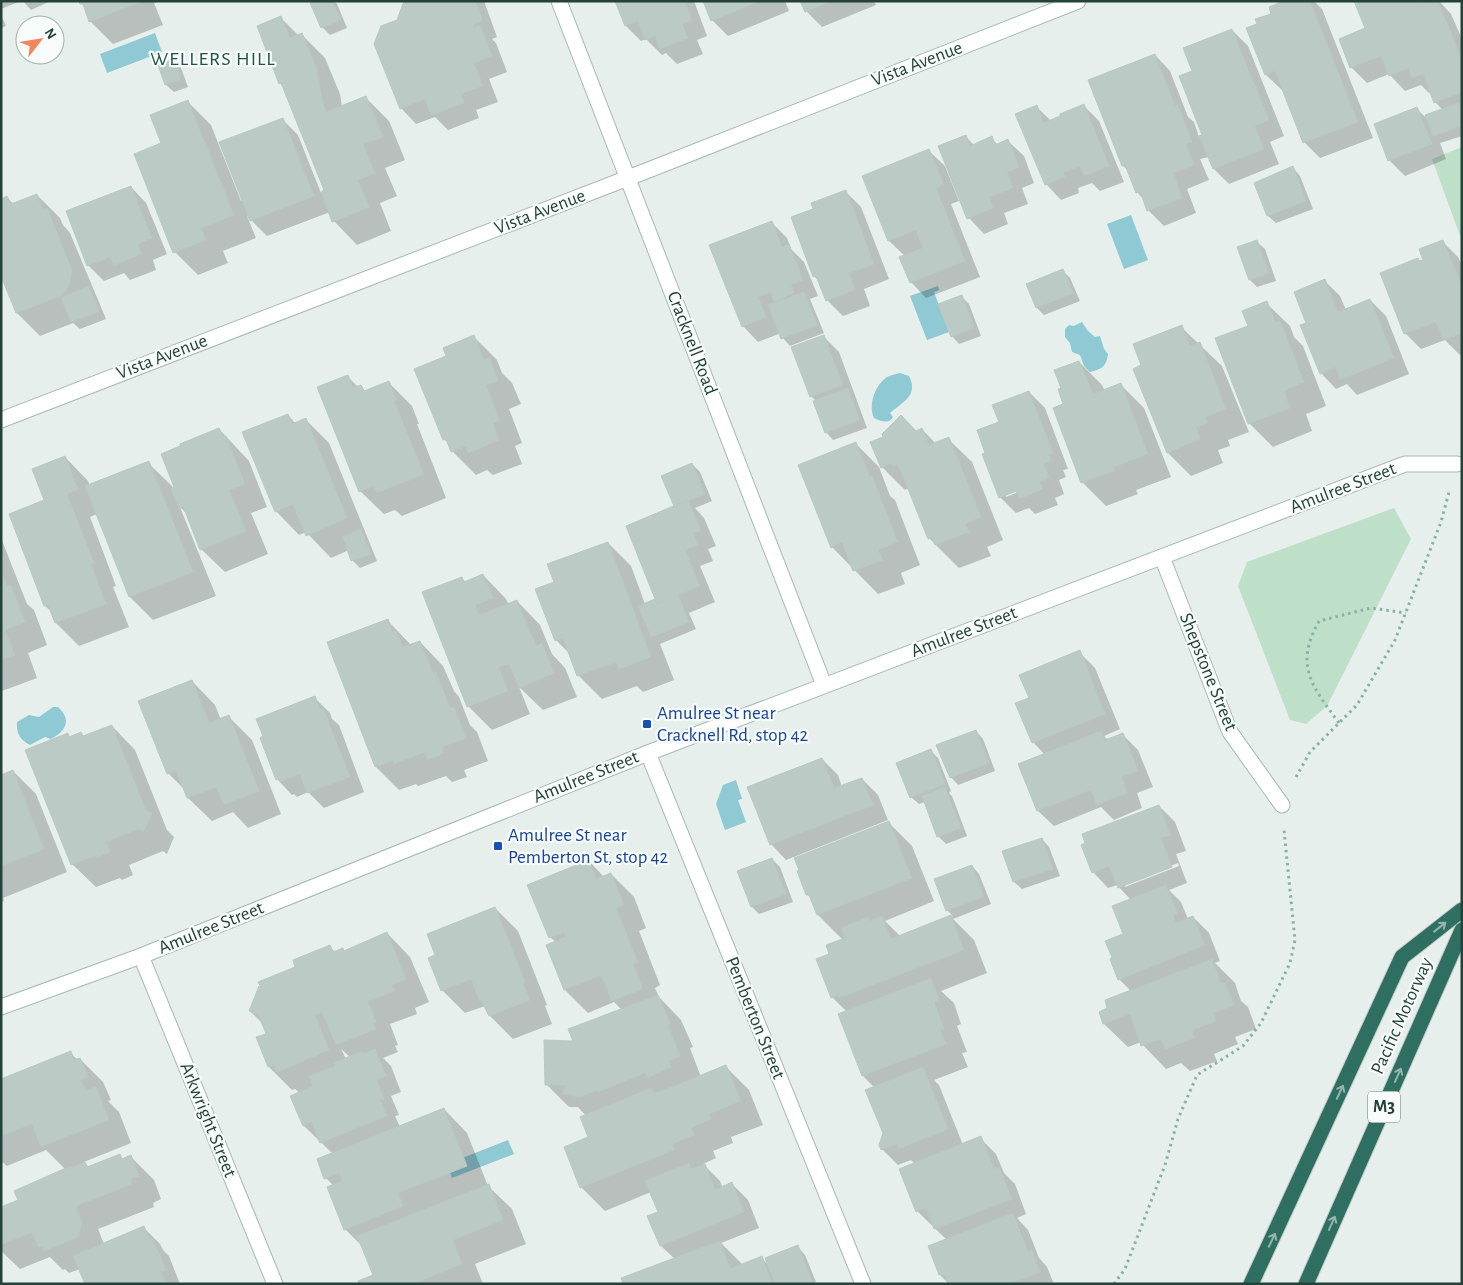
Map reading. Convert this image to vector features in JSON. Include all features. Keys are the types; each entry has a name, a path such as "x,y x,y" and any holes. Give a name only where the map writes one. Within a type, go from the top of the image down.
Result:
{"highway":[{"path":"1251,1284 1402,957 1462,910"},
{"name":"Pacific Motorway","path":"1306,1284 1462,930"}],"street":[{"name":"Cracknell Road","path":"559,1 824,685"},
{"name":"Vista Avenue","path":"1,420 1078,1"},
{"name":"Amulree Street","path":"1,1007 141,956 648,753 1405,464 1457,464"},
{"name":"Shepstone Street","path":"1162,557 1230,732 1282,805"},
{"name":"Pemberton Street","path":"648,753 862,1284"},
{"name":"Arkwright Street","path":"141,956 275,1284"}],"path":[{"path":"1114,1284 1125,1269 1165,1165 1178,1120 1197,1075 1243,1046 1261,1023 1290,963 1295,940 1282,805 1310,752 1357,705 1395,640 1441,522"},
{"path":"1339,723 1314,689 1310,677 1307,657 1313,633 1319,621 1371,608 1406,613"}],"green space":[{"path":"1462,147 1462,241 1432,159"},
{"path":"1394,508 1411,539 1327,706 1306,724 1290,720 1238,586 1247,562"}],"water":[{"path":"155,33 162,52 107,73 100,54"},
{"path":"1131,215 1148,260 1124,269 1107,224"},
{"path":"938,286 939,290 934,292 949,332 927,340 910,296"},
{"path":"1082,322 1095,337 1100,336 1104,349 1108,354 1103,367 1090,372 1084,366 1080,355 1072,352 1070,343 1065,337 1065,329 1069,325 1074,326"},
{"path":"900,373 909,376 912,383 911,393 908,398 890,413 893,417 891,420 882,421 874,418 872,401 876,390 887,377"},
{"path":"53,707 58,707 65,716 66,721 63,729 56,736 51,739 45,737 30,745 19,736 17,722 29,715 39,717"},
{"path":"736,780 742,799 738,800 746,822 725,830 716,804 723,785"},
{"path":"508,1140 514,1154 452,1178 447,1164"}],"building":[{"path":"79,1 140,2 89,22 83,4 80,4"},
{"path":"315,1 332,1 341,20 321,28 310,3"},
{"path":"404,1 475,1 483,21 473,25 474,28 480,25 492,56 474,63 483,86 461,94 464,103 431,115 425,99 400,109 374,44 381,26 397,20"},
{"path":"615,1 685,1 692,20 682,24 688,38 660,49 655,36 645,40 638,21 625,26"},
{"path":"703,1 760,1 711,21"},
{"path":"800,1 832,1 805,12"},
{"path":"1284,1 1310,1 1358,122 1303,143 1275,71 1265,75 1246,28 1257,24 1255,19 1271,14 1269,7"},
{"path":"1354,1 1417,1 1418,4 1424,1 1438,1 1462,60 1462,92 1434,103 1423,74 1412,78 1409,68 1389,76 1381,56 1350,68 1339,39 1365,28"},
{"path":"281,16 290,38 302,33 317,70 326,112 366,96 383,137 363,144 375,173 358,180 369,207 332,222 321,192 324,190 281,83 279,84 257,26"},
{"path":"1232,29 1269,120 1255,126 1264,149 1213,169 1199,136 1202,135 1179,76 1192,71 1183,48"},
{"path":"1155,54 1175,106 1178,105 1192,142 1186,144 1194,165 1173,173 1182,198 1147,211 1140,191 1136,193 1125,165 1122,166 1088,80"},
{"path":"174,59 181,79 165,85 158,65"},
{"path":"188,100 234,215 201,228 206,240 173,253 134,154 161,143 150,115"},
{"path":"1458,103 1462,111 1462,126 1433,136 1425,115"},
{"path":"1084,104 1109,166 1084,176 1080,166 1063,173 1065,177 1045,185 1015,114 1037,105 1043,123"},
{"path":"1417,107 1432,144 1388,161 1374,124"},
{"path":"283,118 314,196 250,221 219,142"},
{"path":"966,135 970,146 992,136 995,145 1008,139 1019,167 1007,172 1013,188 989,197 993,208 967,219 938,146"},
{"path":"929,149 944,185 936,188 965,261 910,283 899,257 923,248 916,230 888,241 862,176"},
{"path":"1293,166 1306,201 1267,216 1254,183"},
{"path":"131,186 152,238 138,244 141,254 114,265 110,257 87,266 66,211"},
{"path":"846,190 874,264 849,273 855,290 826,301 816,276 813,277 791,217 813,209 811,203"},
{"path":"37,194 43,210 47,208 72,270 69,286 61,296 16,313 1,276 1,199 7,196 11,204"},
{"path":"772,221 782,247 789,244 803,280 791,285 794,293 774,302 771,292 758,297 766,317 742,327 709,245"},
{"path":"1257,240 1269,273 1249,280 1237,247"},
{"path":"1443,240 1462,287 1462,333 1443,340 1436,322 1404,334 1380,273 1418,258 1419,261 1423,260 1419,249"},
{"path":"1063,269 1073,293 1036,308 1026,284"},
{"path":"1325,279 1338,312 1370,299 1394,358 1340,380 1336,367 1320,374 1300,325 1306,323 1294,292"},
{"path":"89,286 99,312 71,322 61,298"},
{"path":"804,292 817,325 781,339 768,305"},
{"path":"962,295 974,328 951,337 938,304"},
{"path":"1267,301 1275,322 1280,321 1304,382 1284,391 1290,408 1248,424 1215,338 1248,326 1242,311"},
{"path":"1182,325 1190,346 1200,342 1226,409 1205,417 1207,423 1196,427 1200,439 1167,453 1133,369 1141,365 1133,344"},
{"path":"474,335 484,360 490,358 498,381 486,385 500,420 493,423 499,440 468,453 466,446 451,452 446,439 443,440 414,369 446,356 443,348"},
{"path":"824,335 843,385 810,397 791,347"},
{"path":"1079,361 1093,394 1121,383 1148,454 1114,467 1116,470 1081,483 1053,408 1063,404 1058,389 1061,388 1054,370"},
{"path":"348,375 353,388 361,385 364,391 389,381 397,400 394,401 424,474 377,493 374,486 359,492 317,387"},
{"path":"848,388 860,420 825,433 813,401"},
{"path":"1029,391 1053,453 1049,455 1051,461 1044,464 1049,478 1040,482 1043,489 1019,499 1016,491 999,498 982,454 985,453 977,430 999,422 992,405"},
{"path":"288,414 292,424 306,418 347,518 306,536 293,504 275,512 242,432"},
{"path":"901,415 916,431 922,428 929,445 949,437 981,517 965,524 969,532 935,545 932,537 928,539 898,464 893,466 891,463 881,468 870,442 883,437 882,434"},
{"path":"219,428 223,437 226,436 245,484 229,490 246,531 200,550 183,506 179,508 171,489 174,487 161,454"},
{"path":"856,442 870,477 872,476 898,542 878,550 883,560 853,571 842,542 831,548 798,465"},
{"path":"65,456 78,489 67,494 94,563 91,564 106,604 55,623 48,605 44,606 9,514 44,500 32,469"},
{"path":"149,461 193,572 129,597 85,486"},
{"path":"692,463 705,494 674,506 661,476"},
{"path":"688,500 701,531 693,533 698,545 685,550 700,586 657,604 626,526"},
{"path":"361,529 371,554 351,561 343,537"},
{"path":"608,542 651,657 619,669 616,662 577,676 563,638 555,641 535,589 554,582 547,564"},
{"path":"1,571 7,586 11,585 25,622 5,630 15,655 1,660"},
{"path":"483,574 493,598 475,605 479,615 517,600 536,646 542,643 554,673 519,688 509,664 498,667 508,691 467,707 422,592 462,577 464,582"},
{"path":"678,595 689,622 651,637 638,606 655,599 657,604"},
{"path":"388,619 393,632 396,631 403,647 420,641 433,673 436,672 450,708 454,707 466,738 442,747 444,753 427,760 425,752 394,764 393,761 375,767 327,642"},
{"path":"1080,650 1105,714 1032,743 1015,703 1029,698 1019,675"},
{"path":"192,680 209,723 229,715 259,791 224,805 216,787 187,798 176,770 167,774 138,701"},
{"path":"315,696 320,710 323,708 350,777 307,793 300,774 280,782 279,778 276,780 260,738 263,736 256,719"},
{"path":"112,725 146,811 152,813 144,831 139,829 106,842 110,852 71,865 25,750 68,733 69,737 81,732 83,736"},
{"path":"976,730 989,763 950,778 936,745"},
{"path":"1101,731 1105,740 1123,733 1138,771 1122,777 1127,793 1097,805 1091,790 1037,811 1018,764"},
{"path":"931,749 945,784 910,798 896,763"},
{"path":"822,758 834,788 862,778 873,805 770,845 747,787"},
{"path":"13,770 44,849 1,866 1,775"},
{"path":"945,787 961,828 937,837 922,796"},
{"path":"1159,805 1171,835 1161,838 1172,867 1118,888 1109,866 1092,873 1081,845 1085,843 1082,834"},
{"path":"889,821 912,878 817,915 809,895 806,895 794,858"},
{"path":"1042,838 1053,869 1013,882 1002,851"},
{"path":"772,858 786,894 751,907 737,871"},
{"path":"589,860 596,879 611,873 624,905 616,908 638,962 633,964 643,989 612,1001 601,975 564,990 546,945 566,937 564,932 549,938 527,885"},
{"path":"972,865 984,897 946,911 934,879"},
{"path":"1166,885 1178,914 1173,915 1176,923 1193,916 1205,945 1118,980 1110,959 1112,957 1105,941 1123,934 1112,906"},
{"path":"495,907 525,982 523,983 530,1000 489,1016 481,1000 479,1000 471,979 441,991 428,958 435,955 427,934"},
{"path":"951,915 964,950 839,998 838,995 831,998 816,959 829,954 826,945 845,938 841,928 868,917 869,921 882,916 891,939"},
{"path":"387,932 406,979 392,985 395,991 368,1001 376,1022 373,1023 376,1029 336,1045 322,1012 315,1015 329,1050 277,1072 274,1065 268,1067 256,1037 266,1034 259,1016 249,1011 259,986 261,987 258,982 295,967 293,960 330,945 333,952 343,948 344,951"},
{"path":"1212,959 1221,984 1225,983 1234,1005 1213,1013 1216,1021 1192,1030 1195,1038 1165,1049 1161,1039 1141,1046 1130,1014 1103,1024 1099,1012 1107,1008 1105,1000"},
{"path":"931,978 939,1000 934,1002 944,1029 940,1030 946,1044 862,1076 838,1014"},
{"path":"658,995 680,1056 669,1061 671,1067 648,1078 645,1073 598,1092 597,1090 580,1097 562,1094 566,1085 545,1085 544,1040 573,1041 568,1029"},
{"path":"375,1049 386,1076 377,1080 384,1099 380,1100 387,1116 320,1143 312,1122 303,1126 290,1096 313,1086 309,1076 335,1066 334,1063 362,1051 362,1054"},
{"path":"71,1051 74,1060 80,1058 88,1077 81,1080 86,1091 96,1087 109,1120 41,1147 32,1124 1,1136 1,1079"},
{"path":"726,1065 741,1101 709,1114 711,1119 691,1128 694,1135 672,1144 674,1150 580,1188 564,1147 588,1137 580,1117 651,1088 654,1094"},
{"path":"923,1067 948,1129 899,1149 897,1144 881,1150 879,1145 883,1133 865,1090"},
{"path":"444,1108 467,1166 398,1193 403,1206 344,1230 327,1187 342,1181 339,1173 324,1179 317,1159"},
{"path":"981,1136 994,1169 999,1167 1012,1199 934,1229 926,1208 916,1212 899,1169"},
{"path":"120,1154 122,1159 131,1155 139,1176 130,1179 132,1184 76,1206 82,1223 78,1237 44,1251 43,1246 38,1247 32,1232 1,1245 1,1207 18,1200 14,1191 66,1168 85,1162 87,1167"},
{"path":"689,1163 691,1169 705,1164 715,1190 732,1182 744,1212 660,1246 647,1216 658,1212 645,1181"},
{"path":"489,1184 503,1220 453,1240 462,1264 412,1284 359,1284 358,1281 373,1275 357,1236"},
{"path":"1013,1213 1028,1252 1032,1250 1040,1272 1010,1284 948,1284 944,1274 939,1275 928,1246"},
{"path":"144,1226 150,1240 153,1239 166,1270 161,1272 166,1284 85,1284 73,1256"},
{"path":"720,1241 730,1269 762,1256 772,1284 623,1284 621,1278"},
{"path":"798,1245 813,1284 775,1284 765,1258"}],"place":[{"name":"Amulree St near Cracknell Rd, stop 42","path":"647,724"},
{"name":"Amulree St near Pemberton St, stop 42","path":"498,846"}],"district":[{"name":"WELLERS HILL","path":"213,59"}]}
